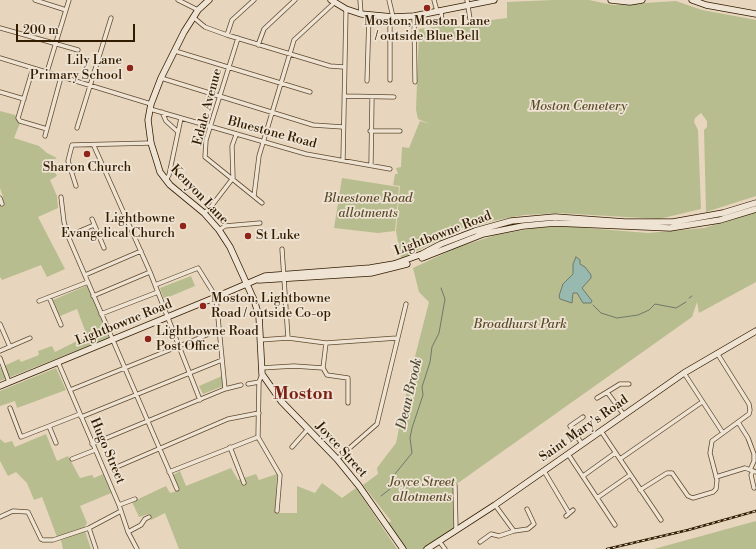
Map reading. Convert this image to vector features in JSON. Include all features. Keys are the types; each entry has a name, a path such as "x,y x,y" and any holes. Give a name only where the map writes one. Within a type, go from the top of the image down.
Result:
{"street":[{"path":"35,0 66,10"},
{"path":"47,72 69,0"},
{"path":"178,0 198,10"},
{"name":"Kenyon Lane","path":"209,0 193,17 161,78 148,120 151,142 156,162 166,180 204,213 219,230 230,247 247,282 259,316 261,371"},
{"path":"227,35 232,20 254,0"},
{"path":"258,45 264,29 295,0"},
{"path":"360,0 361,14"},
{"path":"389,0 392,17 390,80"},
{"path":"434,0 439,10 442,24"},
{"path":"254,196 259,156 274,113 294,40 332,1 346,9 361,14 369,16 392,17 414,16 468,2 494,0"},
{"path":"611,0 630,2 642,0"},
{"path":"692,0 756,14"},
{"path":"468,2 470,19"},
{"path":"343,160 346,9"},
{"path":"367,81 369,16"},
{"path":"414,16 415,82"},
{"path":"193,17 205,27 227,35 330,66 344,67"},
{"path":"77,128 111,18"},
{"path":"0,28 78,50"},
{"name":"Edale Avenue","path":"238,38 212,127 206,140 205,157 233,178 262,203"},
{"path":"175,51 310,92"},
{"name":"Bluestone Road","path":"0,58 61,76 162,112 263,143 306,154 390,168"},
{"path":"33,68 18,118 20,121 47,129"},
{"path":"45,136 61,76"},
{"path":"161,78 312,125 343,127"},
{"path":"0,92 24,99"},
{"path":"344,96 394,97"},
{"path":"371,164 370,131 372,97"},
{"path":"162,112 166,121 177,131"},
{"path":"166,180 169,175 177,131 181,118"},
{"path":"370,131 400,131"},
{"path":"204,213 210,208 233,178 232,146 236,134"},
{"path":"76,186 68,161 72,146 151,142"},
{"path":"94,146 150,272 200,400"},
{"path":"61,197 68,236 112,341 125,367 158,448 177,489"},
{"path":"0,198 2,204"},
{"name":"Lightbowne Road","path":"0,386 112,341 216,297 247,282 370,268 402,262 470,233 511,221 555,217 632,222 673,222 723,213 756,203"},
{"name":"Lightbowne Road","path":"284,277 371,273 394,268 483,234 522,226 555,223 670,228 720,220 756,208"},
{"path":"92,219 104,248"},
{"path":"219,230 226,226 260,223"},
{"path":"68,236 94,225"},
{"path":"282,249 288,338"},
{"path":"85,275 141,252"},
{"path":"155,285 198,268 216,297 225,390"},
{"path":"93,296 150,272"},
{"path":"39,301 88,282"},
{"path":"101,314 158,292"},
{"path":"50,297 61,325"},
{"path":"337,459 377,424 406,304"},
{"path":"0,324 10,347"},
{"path":"70,390 178,345 219,330"},
{"name":"Saint Mary's Road","path":"427,549 496,505 684,373 717,352 756,331"},
{"path":"0,351 30,338"},
{"path":"260,340 288,338 326,343 397,338"},
{"path":"326,343 323,368 327,375 348,378 348,403"},
{"path":"640,490 667,472 672,473 688,496 695,498 713,492 717,484 710,453 712,441 748,414 750,407 717,352"},
{"path":"0,358 10,382"},
{"path":"10,408 21,437 222,360"},
{"name":"Hugo Street","path":"58,362 119,505 128,532 137,549"},
{"path":"277,511 280,475 258,437 259,382 261,371 294,366 323,368"},
{"name":"Joyce Street","path":"261,371 282,402 337,459 359,486 403,549"},
{"path":"684,373 723,433"},
{"path":"248,384 259,382"},
{"path":"597,398 620,384 629,384"},
{"path":"92,444 225,390 242,385"},
{"path":"607,392 624,415"},
{"path":"620,459 702,402"},
{"path":"119,466 228,419 259,413"},
{"path":"582,417 570,426 582,444"},
{"path":"738,422 748,438 754,454 753,471 751,476 754,488"},
{"path":"50,426 56,443"},
{"path":"292,447 308,430"},
{"path":"601,431 661,520"},
{"path":"170,472 258,437"},
{"path":"230,447 244,483"},
{"path":"72,459 95,450"},
{"path":"583,476 615,453"},
{"path":"568,454 615,525"},
{"path":"716,477 745,468 753,471"},
{"path":"544,471 571,511 566,516"},
{"path":"597,498 630,475"},
{"path":"455,485 456,530"},
{"path":"119,505 135,499"},
{"path":"496,505 514,531"},
{"path":"480,542 491,534 499,536 514,531 528,529 534,524 527,509"},
{"path":"0,517 13,511 28,512 43,540 53,540 88,528 121,511"},
{"path":"128,532 141,525 145,519 150,517"},
{"path":"88,528 96,549"},
{"path":"439,541 445,549"}],"green space":[{"name":"Moston Cemetery","path":"589,0 613,5 676,1 702,10 756,20 756,196 706,212 704,130 707,127 707,121 701,113 695,118 694,122 698,130 701,209 659,219 559,213 524,215 493,221 453,233 449,221 452,233 401,259 396,231 400,186 393,185 395,174 398,174 396,168 401,167 402,147 409,148 420,121 430,124 418,119 416,110 419,29 507,18 507,2"},
{"path":"0,111 15,115 20,123 14,138 39,146 47,153 57,158 49,161 57,176 50,180 57,196 58,208 38,217 65,269 47,277 41,265 2,280 0,277 0,199 3,197 0,188"},
{"name":"Bluestone Road allotments","path":"342,178 399,187 395,231 378,233 334,228"},
{"name":"Broadhurst Park","path":"756,212 756,282 699,313 697,302 692,317 458,483 455,481 456,530 427,549 403,549 386,525 391,521 363,485 378,474 377,468 396,443 409,380 429,302 419,292 413,268 458,247 496,235 535,228 563,226 648,233 704,228"},
{"path":"191,276 195,286 164,299 160,288"},
{"path":"88,285 109,338 0,381 0,368 19,359 21,362 39,355 38,351 52,346 55,352 87,336 77,309 60,316 53,300"},
{"path":"56,368 66,390 17,408 15,401 0,406 0,391"},
{"path":"222,376 223,386 203,394 199,386"},
{"path":"46,434 57,461 68,456 80,478 92,475 94,478 103,474 111,493 80,506 87,523 84,528 57,537 42,497 34,500 27,483 16,472 8,476 0,461 0,439 5,443 12,441 15,447"},
{"path":"231,468 238,480 256,474 259,480 277,474 275,513 297,513 297,486 315,493 322,483 342,498 356,488 397,549 179,549 165,513 151,520 149,514 139,517 132,502 166,486 170,493 180,490 173,475 180,471 186,486"},
{"path":"756,521 756,549 654,549"},
{"path":"85,531 91,549 63,549 61,540"}],"water":[{"path":"576,257 580,260 580,264 585,267 591,275 591,278 582,288 592,301 591,303 583,303 577,293 573,293 572,303 560,299 559,296 563,284 573,274 573,264"}],"waterway":[{"name":"Dean Brook","path":"381,496 390,489 395,474 412,453 410,438 412,428 423,395 422,387 430,362 432,347 439,333 445,299 441,288"},
{"path":"593,305 601,313 617,318 638,315 649,310 655,304 676,308 686,302"}],"railway":[{"path":"607,549 688,530 756,511"}],"place":[{"name":"Moston, Moston Lane / outside Blue Bell","path":"427,8"},
{"name":"Lily Lane Primary School","path":"130,68"},
{"name":"Sharon Church","path":"87,154"},
{"name":"Lightbowne Evangelical Church","path":"183,226"},
{"name":"St Luke","path":"248,236"},
{"name":"Moston, Lightbowne Road / outside Co-op","path":"203,306"},
{"name":"Lightbowne Road Post Office","path":"148,339"}],"district":[{"name":"Moston","path":"303,395"}],"park label":[{"name":"Joyce Street allotments","path":"422,490"}]}
